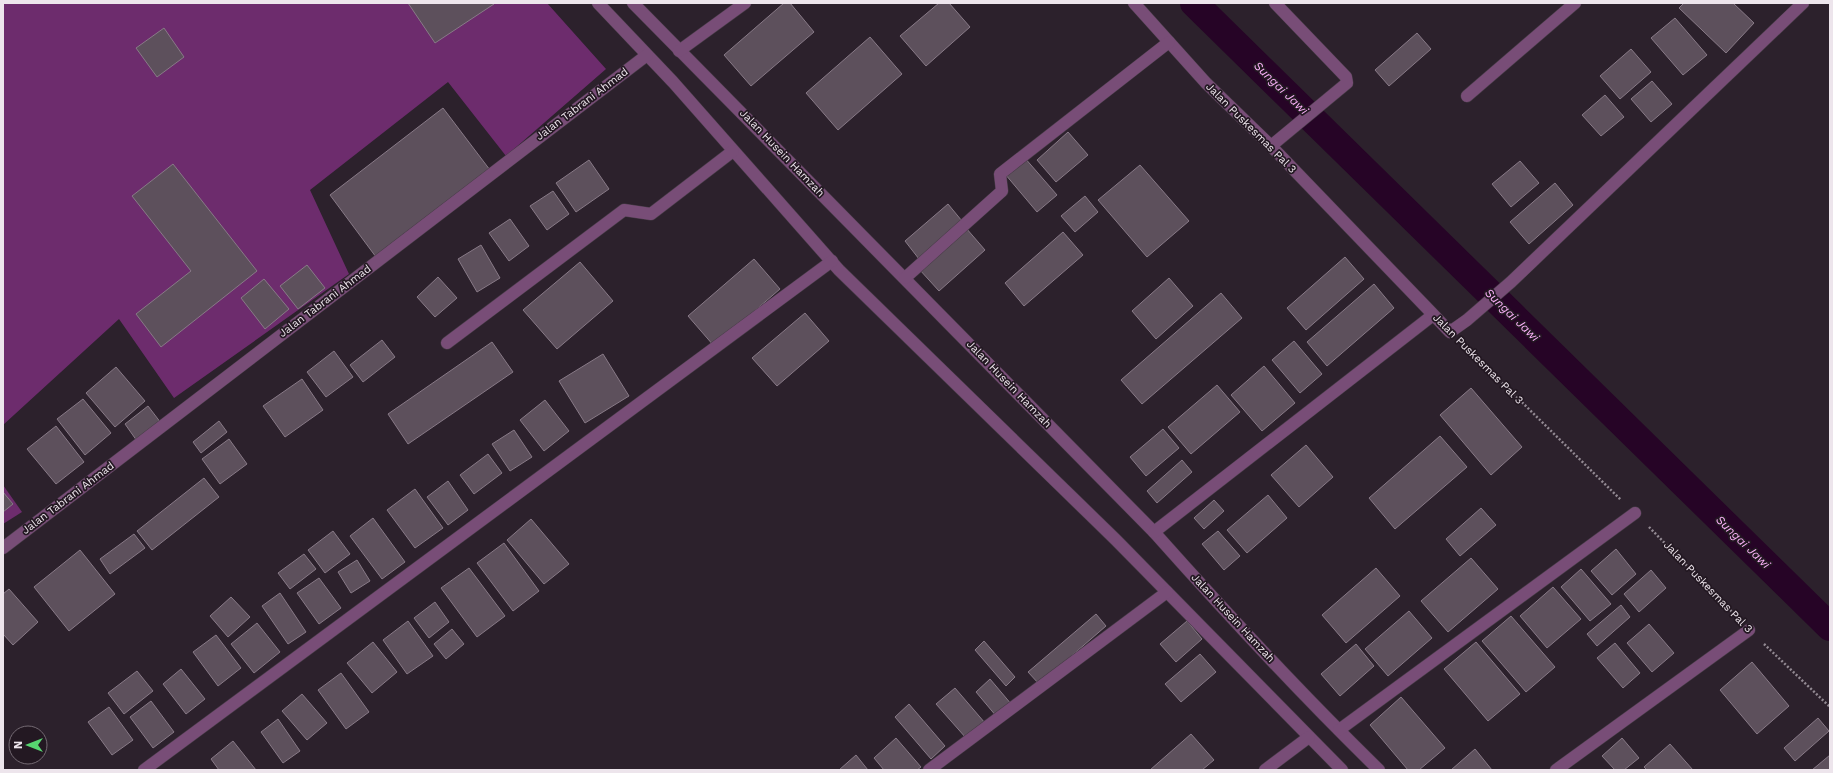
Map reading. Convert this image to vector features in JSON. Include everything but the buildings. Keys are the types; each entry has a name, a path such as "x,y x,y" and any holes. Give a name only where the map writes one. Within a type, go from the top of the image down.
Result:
{"street":[{"path":"598,3 647,55 832,261 1116,540 1342,770"},
{"name":"Jalan Husein Hamzah","path":"633,3 679,51 703,72 1154,532 1205,589 1379,770"},
{"path":"679,51 745,3"},
{"name":"Jalan Puskesmas Pal 3","path":"1134,3 1206,83 1271,146 1450,332"},
{"path":"1271,146 1347,83 1346,77 1275,3"},
{"path":"1467,96 1575,3"},
{"path":"1450,332 1468,320 1511,282 1803,3"},
{"path":"905,278 1002,191 1000,174 1169,42"},
{"name":"Jalan Tabrani Ahmad","path":"3,548 647,55"},
{"path":"447,343 624,210 651,214 734,151"},
{"path":"144,770 832,261"},
{"path":"1154,532 1433,315"},
{"path":"1339,730 1635,513"},
{"path":"928,770 1167,592"},
{"path":"1556,770 1749,630"},
{"path":"1265,770 1309,737"}],"path":[{"name":"Jalan Puskesmas Pal 3","path":"1450,332 1635,513 1749,630 1830,707"}],"shaded area":[{"path":"3,3 547,3 606,69 506,156 448,82 310,190 349,274 174,398 119,319 3,425"},
{"path":"3,485 22,512 3,524"}],"waterway":[{"name":"Sungai Jawi","path":"1194,3 1830,627"}]}
